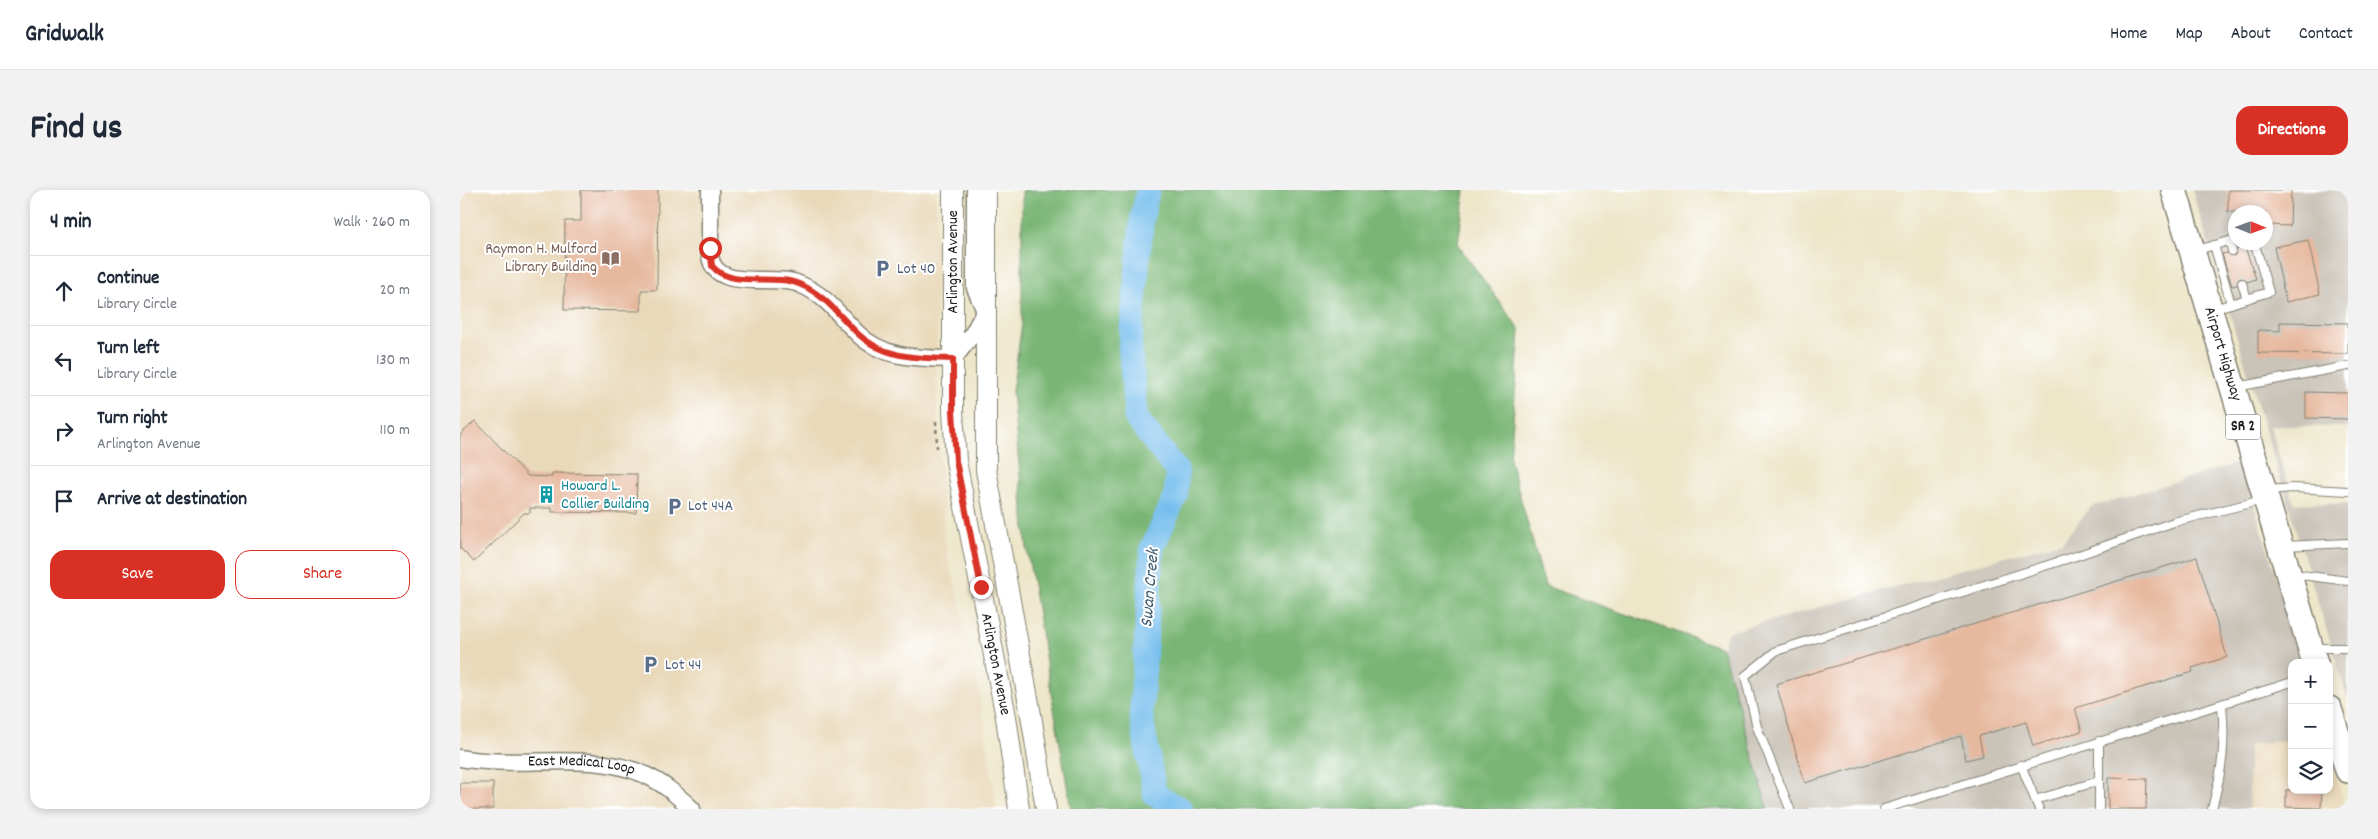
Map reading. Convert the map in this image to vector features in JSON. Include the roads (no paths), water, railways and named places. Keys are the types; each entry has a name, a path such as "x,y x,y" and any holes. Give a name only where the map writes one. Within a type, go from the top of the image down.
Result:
{"main road":[{"name":"Airport Highway","path":"2174,190 2203,249 2220,307 2232,388 2313,655"},
{"path":"2333,722 2348,770"}],"street":[{"path":"710,190 710,256 712,266 720,274 729,278 781,279 800,284 827,301 858,334 882,350 906,357 953,359 972,336 985,311 974,288 975,190"},
{"name":"Arlington Avenue","path":"953,190 953,410 956,461 1006,717 1019,809"},
{"name":"Arlington Avenue","path":"986,190 986,470 1031,715 1046,809"},
{"name":"East Medical Loop","path":"460,758 479,761 615,765 636,771 658,781 692,809"}],"lane":[{"path":"2203,249 2228,242"},
{"path":"2220,307 2270,292 2257,250"},
{"path":"2242,283 2247,299"},
{"path":"2232,388 2348,366"},
{"path":"1790,809 1757,727 1745,676 1776,652 2073,557 2174,522 2263,495 2293,488 2348,491"},
{"path":"2279,546 2348,543"},
{"path":"2288,574 2348,580"},
{"path":"2313,655 2348,648"},
{"path":"1884,809 2288,683"},
{"path":"2212,809 2223,766 2225,734 2222,705"},
{"path":"2099,742 2099,809"},
{"path":"2021,765 2039,809"},
{"path":"2035,800 2099,781"}],"waterway":[{"name":"Swan Creek","path":"1148,190 1142,218 1130,346 1136,418 1177,471 1176,495 1152,548 1141,715 1155,795 1181,809"}],"place":[{"name":"Raymon H. Mulford Library Building","path":"611,258"},
{"name":"Lot 40","path":"883,269"},
{"name":"Howard L. Collier Building","path":"547,495"},
{"name":"Lot 44A","path":"674,506"},
{"name":"Lot 44","path":"651,665"}]}
